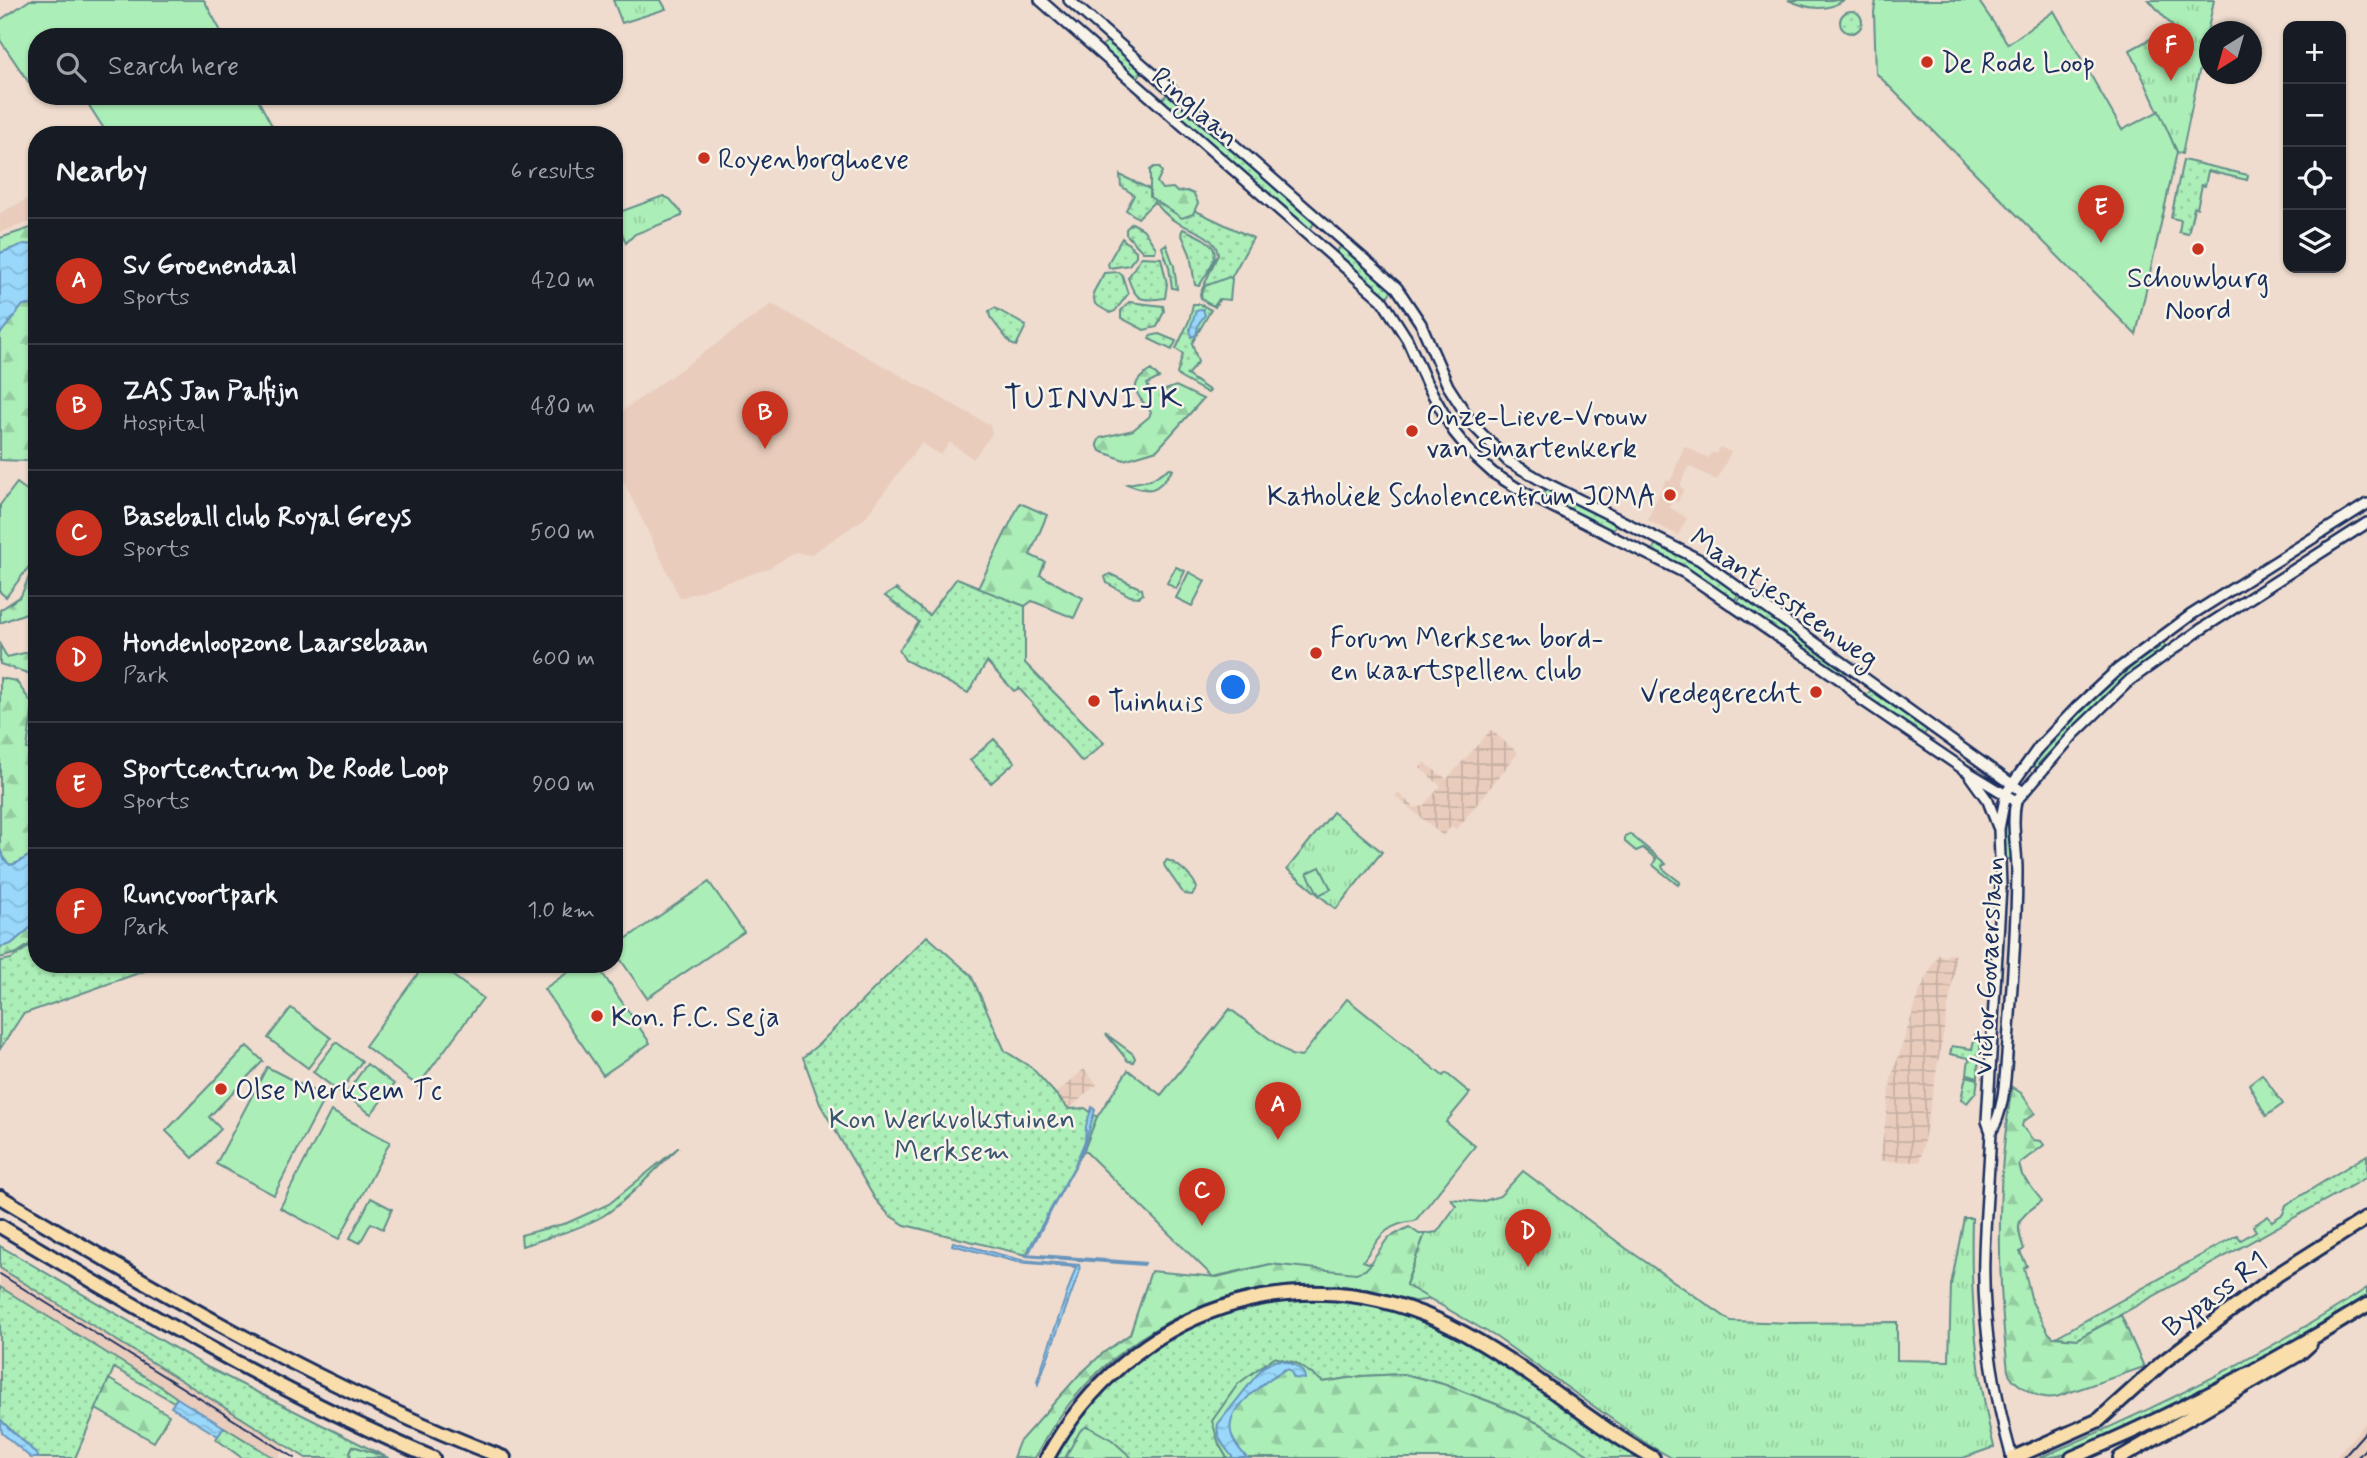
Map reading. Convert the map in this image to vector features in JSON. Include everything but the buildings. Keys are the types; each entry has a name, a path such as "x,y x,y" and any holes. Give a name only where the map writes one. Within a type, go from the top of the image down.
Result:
{"highway":[{"path":"0,1197 119,1268 257,1344 407,1418 504,1458"},
{"name":"Bypass R1","path":"2012,1458 2099,1420 2163,1362 2267,1283 2367,1218"},
{"path":"0,1226 228,1358 340,1416 433,1458"},
{"path":"1047,1458 1068,1422 1095,1388 1125,1360 1153,1340 1190,1320 1230,1305 1308,1293 1337,1294 1385,1302 1450,1326 1502,1356 1594,1421 1653,1458"},
{"path":"2072,1458 2175,1411 2320,1334 2367,1305"},
{"path":"2120,1458 2299,1354 2320,1334"}],"street":[{"name":"Ringlaan","path":"1040,0 1321,246"},
{"name":"Ringlaan","path":"1069,0 1331,231"},
{"name":"Maantjessteenweg","path":"1331,231 1397,288 1421,324 1448,386 1484,439 1508,461 1544,482 1700,560 2023,792"},
{"name":"Maantjessteenweg","path":"1321,246 1387,305 1454,432 1472,454 1493,473 1525,493 1685,573 1830,672 1862,700 2016,801"},
{"name":"Victor Govaerslaan","path":"1992,1132 1987,1121 2001,887 1999,829 2006,793 2011,783 2062,722 2119,669 2191,615 2367,504"},
{"path":"2016,801 2074,734 2130,680 2200,630 2367,523"},
{"name":"Victor Govaerslaan","path":"1965,770 1988,800 1999,829"},
{"name":"Victor Govaerslaan","path":"2012,1458 1991,1358 1984,1257 1992,1132 1997,1123 2004,1078 2015,958 2016,801"}],"shaded area":[{"path":"28,199 28,223 0,232 0,213"},
{"path":"772,304 990,425 992,434 973,459 950,442 941,455 921,443 865,518 810,555 796,552 767,569 680,598 623,481 623,411"},
{"name":"Katholiek Scholencentrum JOMA","path":"1684,446 1708,458 1712,452 1717,454 1720,447 1731,452 1717,480 1689,466 1681,483 1684,489 1677,503 1673,501 1669,507 1687,518 1678,535 1647,520 1666,480 1670,481 1672,478"},
{"path":"1491,730 1518,753 1457,829 1451,826 1443,836 1395,796 1398,793 1415,808 1423,806 1441,786 1420,768 1424,763 1447,779"},
{"path":"1938,954 1944,957 1948,954 1955,955 1954,975 1920,1162 1880,1161 1891,1079 1920,991"},
{"path":"1084,1069 1097,1084 1069,1109 1056,1094"},
{"path":"0,1268 286,1446 278,1458 274,1458 0,1287"},
{"path":"2367,1421 2367,1458 2335,1458 2363,1426"}],"green space":[{"path":"30,0 204,0 219,28 28,28 28,81 0,40 0,20"},
{"path":"613,0 661,0 666,9 622,23"},
{"path":"1788,0 1844,0 1830,7 1816,8"},
{"path":"1876,0 1978,0 2008,44 2054,11 2122,130 2159,111 2177,152 2136,335 1876,73"},
{"path":"2149,0 2214,0 2210,21 2199,21 2199,72 2182,154 2177,152 2130,50 2173,27"},
{"path":"1851,11 1861,18 1862,22 1855,32 1851,33 1841,26 1840,22 1847,12"},
{"path":"1108,41 1142,71 1137,79 1100,47"},
{"path":"1168,93 1315,221 1310,230 1161,101"},
{"path":"89,105 261,105 272,126 102,126"},
{"path":"2183,160 2248,175 2247,180 2208,171 2197,208 2194,208 2188,234 2179,232 2181,220 2171,218"},
{"path":"1159,167 1162,172 1157,182 1162,189 1173,188 1177,192 1187,191 1194,194 1198,203 1193,214 1182,218 1150,197 1150,170"},
{"path":"1120,175 1253,238 1215,307 1201,298 1200,294 1218,254 1216,247 1201,233 1166,215 1154,202 1138,218 1126,210 1134,195 1121,186"},
{"path":"663,196 670,199 682,216 635,234 626,243 623,236 623,211"},
{"path":"1132,223 1143,229 1156,248 1155,252 1143,252 1126,234 1126,229"},
{"path":"28,229 28,247 0,253 0,238"},
{"path":"1183,229 1205,240 1214,250 1212,264 1199,286 1195,285 1190,254 1181,233"},
{"path":"1122,238 1136,251 1136,256 1129,265 1109,268 1108,263"},
{"path":"1166,244 1174,266 1177,289 1172,288 1162,247"},
{"path":"1341,245 1389,286 1392,290 1387,297 1336,253"},
{"path":"1141,257 1161,258 1167,284 1165,298 1140,298 1133,291 1128,278"},
{"path":"1118,272 1122,275 1128,294 1115,311 1110,313 1095,304 1093,293 1104,273"},
{"path":"1229,277 1232,279 1230,300 1219,299 1215,305 1208,304 1201,296 1205,286"},
{"path":"1129,302 1163,306 1164,311 1157,327 1144,330 1121,318 1121,311"},
{"path":"28,304 28,461 0,460 0,334 23,305"},
{"path":"1193,304 1200,304 1211,310 1192,343 1198,362 1187,375 1210,391 1208,393 1177,374 1183,354 1176,349 1189,321"},
{"path":"995,308 1026,326 1016,346 1011,344 990,317 989,311"},
{"path":"1159,334 1176,341 1172,350 1149,339 1150,336"},
{"path":"1151,370 1159,378 1147,384 1150,391 1163,391 1176,386 1203,399 1157,450 1124,460 1100,451 1097,444 1100,438 1133,430 1149,417 1151,412 1141,400 1136,385 1143,375"},
{"path":"1170,468 1173,470 1153,489 1127,484 1150,480"},
{"path":"17,483 28,491 28,568 6,597 0,592 0,505"},
{"path":"1546,488 1617,523 1612,532 1541,497"},
{"path":"1020,503 1047,515 1030,555 1045,562 1040,575 1083,598 1074,618 1032,601 1025,606 978,588"},
{"path":"1657,542 1694,561 1740,592 1734,601 1689,570 1652,551"},
{"path":"1176,567 1185,571 1176,589 1167,583"},
{"path":"1189,572 1205,581 1192,606 1176,598"},
{"path":"1110,574 1142,589 1143,594 1139,597 1130,596 1107,583 1105,577"},
{"path":"957,578 1025,606 1025,663 1104,743 1082,762 1019,688 1014,691 987,662 968,693 905,660 899,650 919,622 885,596 896,589 929,615"},
{"path":"28,579 28,612 0,623 0,610 21,596"},
{"path":"1743,594 1846,669 1842,675 1737,603"},
{"path":"2160,640 2167,648 2119,686 2116,684 2038,764 2040,767 2032,767 2033,760 2036,761 2093,700 2158,648 2157,643"},
{"path":"0,645 7,657 28,652 28,673 0,664"},
{"path":"0,678 16,681 28,698 28,856 10,865 0,849"},
{"path":"1871,690 1928,729 1923,736 1866,696"},
{"path":"994,739 1015,762 991,783 970,760"},
{"path":"2003,808 2007,811 2013,861 2004,857"},
{"path":"1333,812 1382,852 1336,909 1287,869"},
{"path":"1630,834 1666,864 1662,866 1663,869 1680,882 1678,885 1654,866 1656,859 1643,848 1636,851 1625,842 1625,836"},
{"path":"1167,860 1181,868 1193,880 1197,888 1192,895 1184,894 1165,867"},
{"path":"1320,867 1331,889 1319,895 1307,873"},
{"path":"709,882 744,932 647,998 623,963 623,941"},
{"path":"28,930 28,945 17,953 0,958 0,947 11,944"},
{"name":"Kon Werkvolkstuinen Merksem","path":"927,936 971,975 1005,1051 1032,1068 1069,1109 1085,1108 1097,1117 1084,1150 1026,1255 905,1225 889,1215 875,1199 820,1104 803,1057"},
{"path":"28,947 28,973 139,973 23,1014 0,1049 0,961 11,959"},
{"path":"418,973 449,973 483,998 418,1086 365,1046"},
{"name":"Kon. F.C. Seja","path":"567,973 602,973 650,1043 603,1075 544,989"},
{"path":"1347,999 1443,1076 1446,1073 1470,1093 1446,1122 1475,1146 1415,1221 1396,1225 1383,1233 1363,1261 1371,1264 1365,1270 1356,1273 1270,1264 1213,1277 1084,1150 1097,1117 1128,1070 1161,1095 1230,1009 1291,1055 1301,1057"},
{"path":"291,1008 331,1038 308,1068 268,1038"},
{"path":"1106,1034 1133,1054 1133,1062 1128,1061"},
{"path":"1975,1035 1981,1037 1978,1077 1967,1074 1969,1058 1950,1054 1952,1046 1972,1049"},
{"path":"336,1042 362,1061 340,1092 313,1072"},
{"name":"Olse Merksem Tc","path":"247,1046 263,1061 209,1117 221,1129 193,1158 166,1131"},
{"path":"367,1064 394,1084 371,1114 345,1095"},
{"path":"267,1067 325,1097 274,1195 216,1164"},
{"path":"2262,1074 2283,1104 2266,1116 2249,1084"},
{"path":"1966,1076 1978,1079 1976,1092 1967,1103 1961,1099"},
{"path":"2012,1087 2021,1093 2035,1113 2023,1122 2022,1126 2033,1140 2041,1141 2044,1145 2019,1164 2022,1175 2042,1201 2023,1216 2019,1226 2024,1249 2020,1252 2027,1266 2024,1268 2032,1302 2053,1337 2077,1339 2121,1315 2144,1367 2056,1397 2040,1396 2029,1391 2013,1380 2008,1371 2000,1229 2003,1157"},
{"path":"331,1111 390,1142 339,1239 280,1208"},
{"path":"679,1147 632,1193 603,1216 574,1229 522,1246 521,1235 567,1223 609,1204"},
{"path":"2367,1155 2367,1177 2077,1339 2056,1337 2237,1235 2241,1240 2256,1231 2253,1226 2268,1216 2272,1221 2283,1214 2286,1205"},
{"path":"1523,1171 1627,1249 1731,1321 1897,1322 1897,1360 1949,1361 1951,1285 1964,1218 1972,1218 1975,1333 1982,1390 1994,1447 1963,1458 1672,1458 1647,1444 1496,1337 1406,1285 1425,1234 1437,1232 1456,1206 1451,1199 1481,1202 1500,1196"},
{"path":"371,1198 392,1209 383,1229 371,1223 360,1243 350,1238"},
{"path":"1409,1227 1419,1234 1425,1234 1406,1284 1434,1299 1413,1301 1366,1289 1319,1285 1275,1287 1232,1296 1191,1310 1152,1331 1117,1356 1085,1386 1057,1420 1035,1458 1013,1458 1019,1442 1078,1376 1103,1353 1130,1334 1151,1271 1217,1277 1270,1264 1365,1270 1388,1238"},
{"path":"0,1246 209,1368 388,1458 353,1446 351,1458 306,1458 0,1268"},
{"path":"0,1287 177,1398 174,1402 114,1368 75,1458 39,1458 0,1419"},
{"path":"2367,1288 2367,1296 2354,1304 2273,1352 2190,1396 2088,1446 2063,1455 2039,1458 2124,1421 2248,1359"},
{"path":"1337,1299 1372,1302 1439,1327 1503,1364 1642,1458 1593,1458 1542,1425 1443,1384 1404,1374 1362,1376 1323,1382 1296,1363 1219,1444 1227,1458 1054,1458 1083,1410 1149,1347 1219,1314 1254,1304"},
{"path":"1274,1357 1296,1363 1323,1382 1362,1376 1404,1374 1443,1384 1542,1425 1593,1458 1227,1458 1219,1444 1212,1421 1238,1384"},
{"path":"109,1379 169,1415 154,1442 96,1409"},
{"path":"1087,1426 1112,1440 1132,1458 1065,1458 1080,1431"},
{"path":"224,1427 274,1458 242,1458 216,1439"},
{"path":"353,1446 388,1458 351,1458"}],"water":[{"path":"28,244 28,305 23,305 0,334 0,253"},
{"path":"1203,309 1205,315 1199,323 1196,335 1191,337 1190,329 1196,311"},
{"path":"0,849 10,865 28,856 28,930 11,944 0,947"},
{"path":"1092,1107 1095,1110 1083,1150 1030,1251 1029,1248 1074,1167 1085,1141"},
{"path":"953,1242 1021,1260 1079,1265 1080,1270 1038,1384 1076,1267 1017,1262 952,1245"},
{"path":"1025,1254 1145,1263 1144,1265"},
{"path":"1282,1360 1300,1369 1305,1379 1294,1378 1290,1370 1286,1369 1246,1400 1234,1416 1230,1428 1235,1442 1247,1458 1233,1458 1219,1438 1218,1424 1263,1367"},
{"path":"177,1398 224,1427 218,1436 171,1407"},
{"path":"0,1419 39,1458 31,1458 2,1433"}],"railway":[{"path":"0,1274 295,1458"},
{"path":"2342,1458 2367,1430"},
{"path":"2357,1458 2367,1447"}],"place":[{"name":"De Rode Loop","path":"1927,62"},
{"name":"Runcvoortpark","path":"2171,81"},
{"name":"Royenborghoeve","path":"704,158"},
{"name":"Sportcentrum De Rode Loop","path":"2101,243"},
{"name":"Schouwburg Noord","path":"2198,249"},
{"name":"Onze-Lieve-Vrouw van Smartenkerk","path":"1412,431"},
{"name":"ZAS Jan Palfijn","path":"765,449"},
{"name":"Katholiek Scholencentrum JOMA","path":"1670,495"},
{"name":"Forum Merksem bord- en kaartspellen club","path":"1316,653"},
{"name":"Vredegerecht","path":"1816,692"},
{"name":"Tuinhuis","path":"1094,701"},
{"name":"Kon. F.C. Seja","path":"597,1016"},
{"name":"Olse Merksem Tc","path":"221,1089"},
{"name":"Sv Groenendaal","path":"1278,1140"},
{"name":"Baseball club Royal Greys","path":"1202,1226"},
{"name":"Hondenloopzone Laarsebaan","path":"1528,1267"}],"district":[{"name":"TUINWIJK","path":"1094,397"}]}
